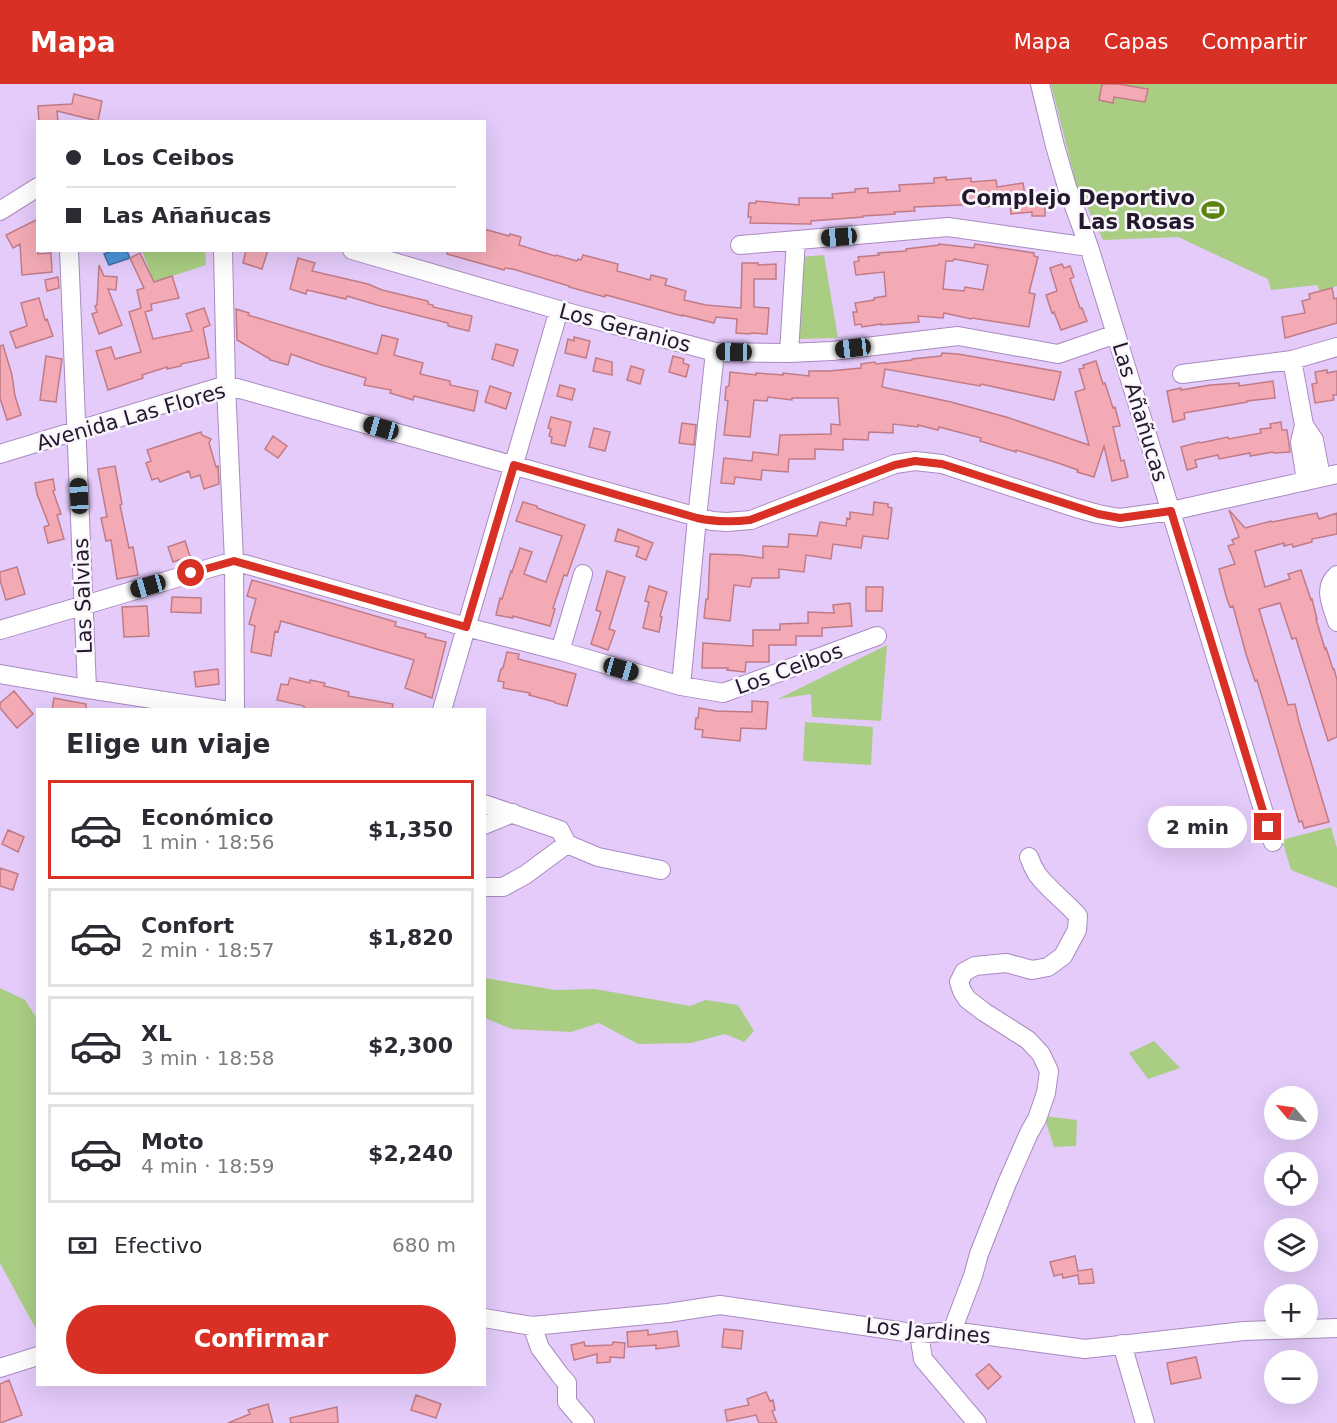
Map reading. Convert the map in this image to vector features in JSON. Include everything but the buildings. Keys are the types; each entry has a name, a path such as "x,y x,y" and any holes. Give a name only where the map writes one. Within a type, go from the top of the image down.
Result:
{"street":[{"name":"Las Añañucas","path":"1041,84 1067,187 1089,247 1273,842"},
{"path":"0,211 36,188"},
{"path":"740,245 948,227 1089,247"},
{"path":"789,353 796,240"},
{"name":"Las Salvias","path":"69,252 87,689"},
{"path":"223,252 234,561 235,708"},
{"name":"Los Geranios","path":"359,252 715,352 832,351 958,336 1058,354 1116,334"},
{"path":"443,708 559,310"},
{"path":"1182,374 1292,360 1337,347"},
{"path":"681,686 715,352"},
{"path":"1292,360 1305,425 1314,440 1321,477"},
{"name":"Avenida Las Flores","path":"0,454 226,385 697,518 727,522 750,520 895,465 915,461 942,464 1098,514 1120,518 1171,511 1321,477"},
{"path":"0,630 234,561"},
{"name":"Los Ceibos","path":"234,561 681,686 723,693 877,636"},
{"path":"560,651 583,574"},
{"path":"1337,575 1331,581 1328,591 1337,622"},
{"path":"0,674 210,708"},
{"path":"486,805 560,830 567,844 598,857 661,870"},
{"path":"486,824 513,813"},
{"path":"486,887 503,887 525,875 567,844"},
{"path":"952,1331 1007,1183 1037,1119 1046,1093 1049,1071 1041,1054 1028,1040 967,999 959,982 964,972 975,966 1006,963 1032,970 1048,967 1063,956 1077,930 1078,916 1036,873 1029,857"},
{"name":"Los Jardines","path":"486,1318 532,1326 668,1313 720,1305 919,1334 952,1331 1085,1349 1244,1331 1337,1328"},
{"path":"532,1326 540,1348 567,1383 567,1402 585,1423"},
{"path":"919,1334 923,1359 977,1423"},
{"path":"1122,1344 1145,1423"},
{"path":"0,1368 36,1357"}],"green space":[{"name":"Complejo Deportivo Las Rosas","path":"1051,84 1337,84 1337,286 1320,291 1317,285 1271,290 1268,279 1178,237 1103,240 1076,184"},
{"path":"142,252 205,252 206,265 154,282"},
{"path":"824,255 838,338 796,339 800,257"},
{"path":"887,645 881,721 812,717 811,694 778,699"},
{"path":"805,722 873,727 871,765 803,761"},
{"path":"1331,827 1337,848 1337,888 1291,870 1282,840"},
{"path":"486,978 555,990 595,989 690,1006 706,1000 738,1005 754,1031 744,1042 725,1034 691,1043 638,1044 599,1023 571,1032 512,1029 486,1018"},
{"path":"0,988 25,1000 36,1017 36,1329 0,1263"},
{"path":"1154,1041 1180,1068 1148,1079 1129,1053"},
{"path":"1044,1116 1077,1120 1076,1146 1054,1147"}],"water":[{"path":"127,252 130,258 109,265 104,254"}],"place":[{"name":"Complejo Deportivo Las Rosas","path":"1213,210"}],"route":[{"path":"191,573 234,561 466,627 514,465 712,521 750,520 895,465 915,461 942,464 1098,514 1120,518 1171,511 1268,827"}]}
